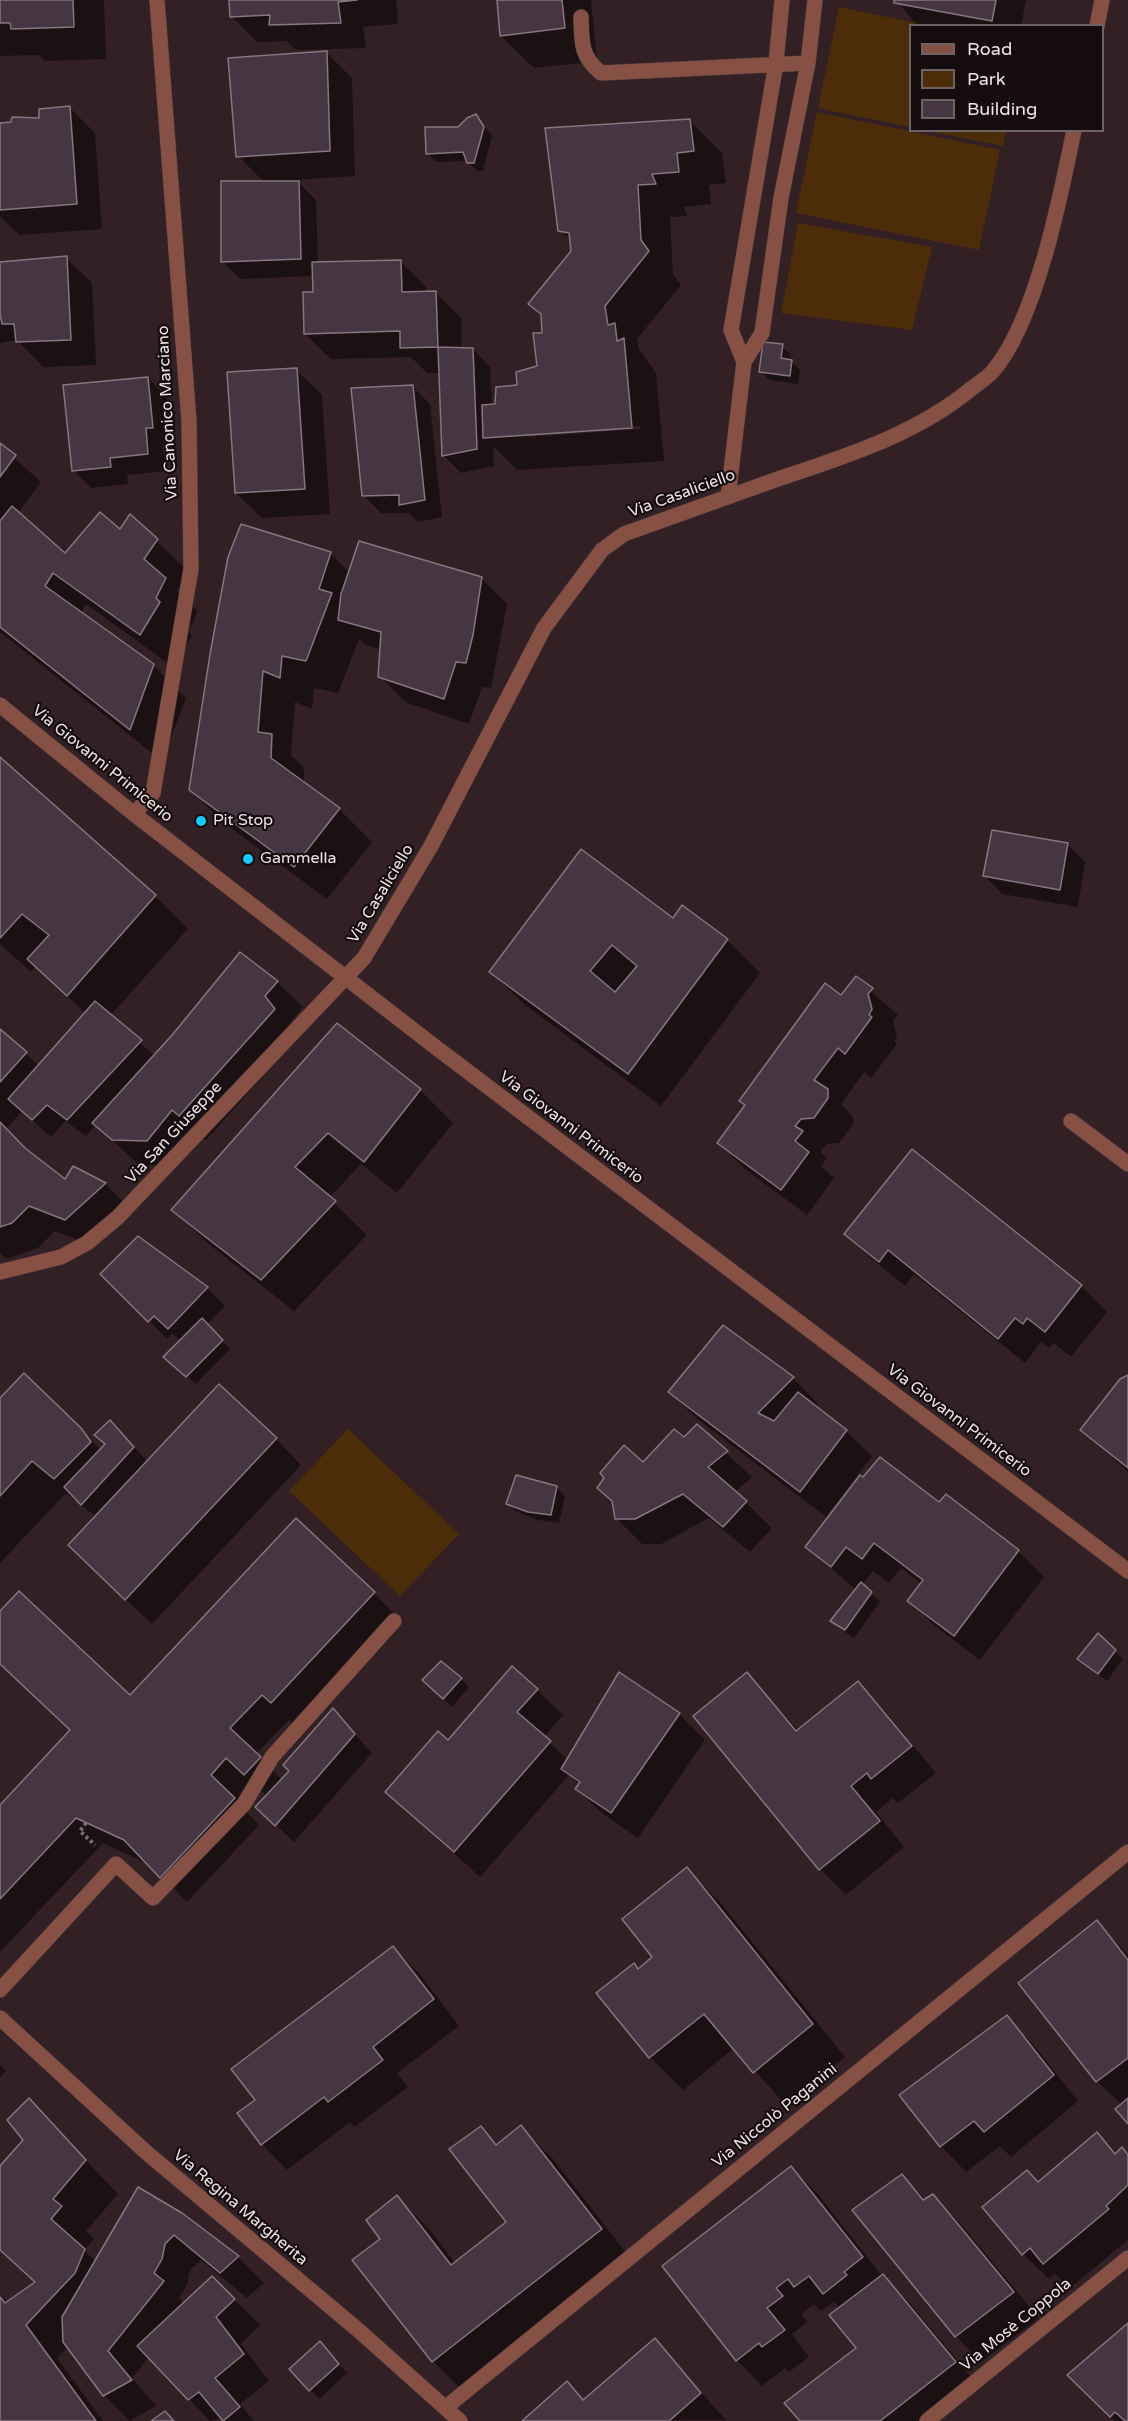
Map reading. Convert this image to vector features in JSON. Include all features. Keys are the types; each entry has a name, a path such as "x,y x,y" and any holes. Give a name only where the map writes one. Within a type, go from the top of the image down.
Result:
{"street":[{"name":"Via Canonico Marciano","path":"134,814 153,793 190,569 189,421 157,0"},
{"path":"744,362 731,330 776,63 782,0"},
{"path":"729,496 744,362 762,333 781,198 808,63 815,0"},
{"path":"1097,24 1102,0"},
{"path":"581,17 582,45 588,62 600,73 808,63"},
{"name":"Via Casaliciello","path":"346,977 364,958 431,846 543,628 602,550 624,534 847,455 908,430 957,401 993,371 1016,334 1033,288 1059,205 1074,132"},
{"path":"753,196 781,198"},
{"name":"Via Giovanni Primicerio","path":"0,705 134,814 701,1250 1128,1571"},
{"name":"Via San Giuseppe","path":"0,1272 61,1257 87,1243 118,1217 346,977"},
{"path":"1071,1121 1128,1164"},
{"path":"0,1990 116,1864 153,1898 244,1804 272,1757 394,1621"},
{"name":"Via Niccolò Paganini","path":"446,2408 1128,1852"},
{"name":"Via Regina Margherita","path":"0,2018 147,2153 357,2329 460,2421"},
{"name":"Via Mosè Coppola","path":"927,2421 1128,2258"}],"green space":[{"path":"839,7 921,24 909,24 909,127 818,108"},
{"path":"817,112 1000,150 979,250 796,213"},
{"path":"932,132 1006,132 1003,146"},
{"path":"798,223 932,247 912,330 781,313"},
{"path":"348,1429 459,1534 400,1596 289,1491"}],"building":[{"path":"0,0 73,0 74,27 11,29 10,23 0,23"},
{"path":"229,0 357,0 338,2 341,23 269,25 270,15 230,17"},
{"path":"497,0 562,0 565,28 500,36"},
{"path":"894,0 996,0 992,21 894,3"},
{"path":"327,51 330,151 236,157 228,58"},
{"path":"70,106 77,204 0,210 0,123 11,122 12,117 39,118 39,109"},
{"path":"476,114 484,127 474,163 467,163 463,152 426,154 425,127 458,127 467,118"},
{"path":"690,119 694,151 677,153 679,172 652,174 656,184 638,185 641,240 649,251 605,306 608,325 615,323 617,341 624,338 632,428 483,438 482,405 495,404 496,387 517,385 516,372 537,366 533,333 542,333 541,314 528,304 571,251 569,233 558,231 545,128"},
{"path":"221,181 299,181 301,259 221,262"},
{"path":"67,256 71,340 16,342 14,324 2,324 0,314 0,262"},
{"path":"401,260 402,292 436,291 438,347 400,348 400,331 304,334 303,292 313,292 312,262"},
{"path":"763,342 783,344 781,358 792,360 790,376 759,372"},
{"path":"438,347 473,348 477,449 442,456"},
{"path":"297,368 305,489 235,493 227,372"},
{"path":"148,377 153,428 146,428 148,454 110,458 111,467 72,471 63,385"},
{"path":"413,385 425,500 399,505 399,495 362,496 351,388"},
{"path":"0,443 16,455 0,477"},
{"path":"12,506 65,553 100,512 120,529 130,514 158,539 144,559 166,578 156,598 160,602 140,635 53,573 45,586 154,664 130,730 0,627 0,521"},
{"path":"241,524 331,552 319,589 332,593 306,661 282,656 280,678 263,671 258,732 272,734 271,758 340,808 294,867 189,790 228,557"},
{"path":"359,541 482,577 466,663 456,662 444,699 378,677 381,632 338,620 341,594"},
{"path":"0,757 156,895 67,996 27,959 49,935 22,914 0,938"},
{"path":"992,830 1068,843 1060,890 983,876"},
{"path":"581,849 673,918 682,905 728,939 628,1074 489,972","holes":["612,945 637,966 615,992 590,971"]},
{"path":"240,952 278,981 265,996 275,1009 179,1116 172,1110 147,1141 112,1140 92,1123 173,1034"},
{"path":"856,976 873,988 868,994 872,1009 869,1015 872,1017 845,1054 838,1048 814,1080 828,1089 828,1098 814,1118 801,1119 795,1126 803,1131 795,1141 809,1152 781,1190 717,1143 745,1105 739,1101 825,983 841,995"},
{"path":"95,1001 142,1040 67,1120 47,1105 32,1120 8,1099"},
{"path":"337,1023 421,1089 364,1162 328,1133 295,1167 336,1201 261,1280 171,1210"},
{"path":"0,1029 27,1052 0,1082"},
{"path":"0,1122 25,1148 65,1179 73,1166 106,1183 65,1220 29,1206 12,1223 0,1227"},
{"path":"912,1149 1082,1285 1045,1332 1027,1318 1023,1324 1015,1318 998,1339 888,1250 879,1262 844,1234"},
{"path":"138,1236 208,1287 168,1329 154,1316 148,1322 100,1274"},
{"path":"202,1318 223,1340 186,1377 163,1357"},
{"path":"723,1325 794,1377 758,1413 774,1421 798,1392 847,1430 800,1492 668,1392"},
{"path":"24,1373 81,1428 91,1442 54,1479 32,1461 0,1496 0,1398"},
{"path":"1128,1375 1128,1468 1080,1430 1120,1379"},
{"path":"219,1384 277,1438 125,1600 68,1545"},
{"path":"110,1420 134,1447 81,1505 64,1487 105,1444 94,1435"},
{"path":"697,1424 728,1451 708,1467 747,1501 723,1527 683,1494 635,1519 615,1519 612,1501 597,1488 604,1478 600,1473 624,1445 643,1462 674,1429 684,1437"},
{"path":"880,1457 939,1502 946,1494 1019,1550 954,1636 907,1601 923,1580 874,1543 862,1559 846,1547 831,1567 805,1547 860,1475 863,1477"},
{"path":"516,1475 557,1486 551,1515 528,1512 506,1504"},
{"path":"296,1518 375,1592 271,1703 262,1695 230,1728 261,1757 244,1775 226,1758 211,1775 235,1798 160,1878 124,1840 76,1818 0,1899 0,1805 70,1730 0,1664 0,1611 19,1591 130,1695"},
{"path":"861,1582 872,1592 845,1630 830,1621"},
{"path":"1098,1633 1116,1650 1098,1674 1077,1659"},
{"path":"441,1661 462,1678 443,1699 422,1680"},
{"path":"512,1666 538,1689 517,1712 551,1741 454,1852 385,1792 438,1731 448,1740"},
{"path":"619,1672 680,1713 611,1813 575,1789 580,1782 561,1769"},
{"path":"747,1672 796,1731 858,1681 912,1746 871,1779 867,1773 851,1786 880,1821 819,1870 693,1716"},
{"path":"333,1708 355,1734 275,1826 255,1807 289,1771 283,1765"},
{"path":"687,1867 813,2024 753,2073 704,2014 649,2058 596,1993 634,1963 638,1969 652,1957 622,1919"},
{"path":"1097,1920 1128,1960 1128,2058 1096,2082 1018,1983"},
{"path":"393,1946 434,1999 373,2047 383,2060 328,2102 324,2097 261,2145 237,2113 255,2100 231,2069"},
{"path":"1007,2015 1054,2075 984,2132 974,2121 940,2147 899,2095"},
{"path":"29,2098 86,2160 53,2199 62,2206 51,2219 85,2249 75,2273 26,2325 96,2421 0,2421 0,2297 5,2303 35,2282 0,2250 0,2166 23,2140 7,2120"},
{"path":"1128,2098 1128,2124 1115,2109"},
{"path":"521,2125 602,2229 432,2362 352,2260 380,2239 366,2220 397,2195 451,2265 506,2222 449,2149 481,2126 496,2145"},
{"path":"1097,2132 1115,2154 1122,2147 1128,2155 1128,2185 1106,2206 1109,2209 1043,2264 1030,2248 1022,2255 982,2207 1027,2170 1038,2182"},
{"path":"791,2166 863,2257 844,2272 847,2275 823,2294 809,2276 794,2287 788,2279 776,2288 783,2296 767,2308 785,2330 762,2347 759,2343 736,2361 662,2266"},
{"path":"902,2174 923,2200 933,2194 1014,2292 955,2337 852,2210"},
{"path":"138,2187 182,2213 239,2256 220,2273 174,2235 165,2244 162,2259 154,2273 164,2281 108,2351 132,2380 103,2396 63,2342 62,2317"},
{"path":"883,2274 956,2362 880,2421 800,2421 784,2403 856,2348 829,2315"},
{"path":"212,2276 235,2299 216,2317 244,2354 215,2378 240,2407 223,2421 199,2392 188,2400 137,2346"},
{"path":"1128,2323 1128,2421 1125,2421 1115,2412 1110,2417 1067,2375"},
{"path":"655,2338 701,2393 669,2421 522,2421 567,2381 583,2400"},
{"path":"320,2341 339,2364 309,2391 289,2369"},
{"path":"165,2411 174,2421 151,2421"}],"place":[{"name":"Pit Stop","path":"201,821"},
{"name":"Gammella","path":"248,859"}]}
